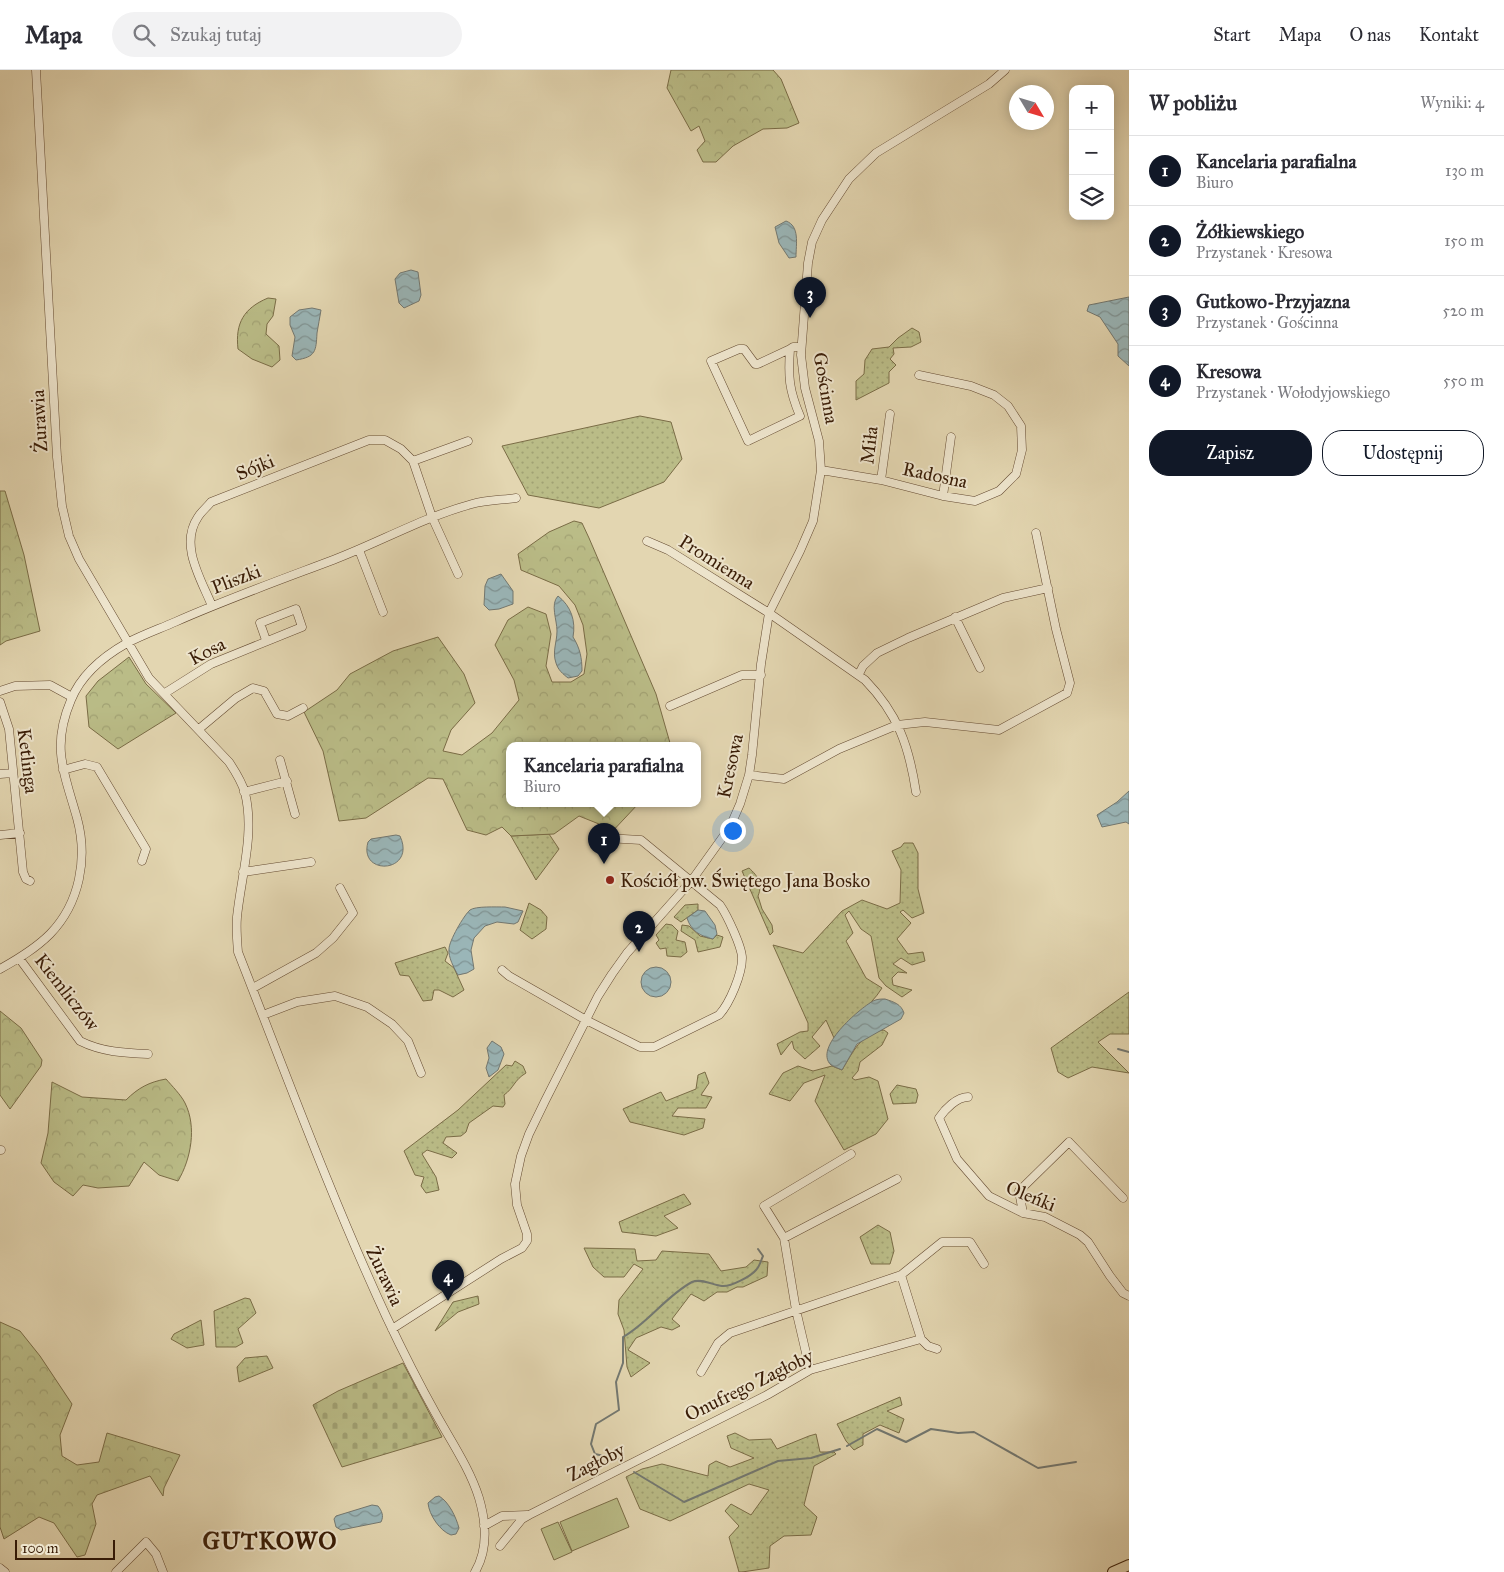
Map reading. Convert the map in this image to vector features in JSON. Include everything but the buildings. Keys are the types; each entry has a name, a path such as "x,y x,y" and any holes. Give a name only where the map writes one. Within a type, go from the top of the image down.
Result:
{"main road":[{"path":"1113,1572 1129,1565"}],"street":[{"name":"Żurawia","path":"36,70 57,457 62,506 69,536 79,559 148,678 199,729 229,762 238,776 244,792 248,813 237,918 238,952 348,1233 405,1358 472,1481 479,1498 484,1526 483,1550 476,1572"},
{"name":"Gościnna","path":"769,613 813,521 821,470 819,441 805,388 801,355 808,263 812,242 822,220 849,179 876,153 989,84 1005,70"},
{"path":"790,349 788,376 792,397 800,416 748,441 711,361 739,349 744,349 755,364 758,364 793,347 801,347"},
{"name":"Radosna","path":"821,470 881,480 943,496 975,501 999,491 1016,474 1022,450 1021,426 1008,406 994,394 971,386 919,375"},
{"name":"Miła","path":"881,480 890,414"},
{"path":"943,496 951,437"},
{"name":"Sójki","path":"212,606 193,563 190,537 197,518 211,502 369,440 385,440 401,449 413,461"},
{"path":"458,574 432,517 413,461 468,441"},
{"name":"Pliszki","path":"0,969 36,947 57,926 78,887 82,868 81,842 63,770 60,746 72,697 82,680 101,660 127,643 212,606 358,550 432,517 474,503 516,498"},
{"path":"749,775 784,779 838,749 897,726 925,722 999,730 1067,694 1070,683 1036,533"},
{"name":"Promienna","path":"647,541 668,550 769,613 858,674 876,690 905,740 911,759 916,792"},
{"path":"358,550 383,612"},
{"path":"858,674 863,666 877,653 954,617 1003,598 1048,588"},
{"name":"Kosa","path":"165,693 211,664 266,640 302,627 296,609 260,623 266,640"},
{"name":"Kresowa","path":"392,1329 501,1259 522,1248 527,1241 527,1234 517,1205 515,1184 521,1156 537,1117 598,996 627,952 692,880 730,827 740,804 749,775 761,664 769,613"},
{"path":"954,617 980,668"},
{"path":"670,706 742,675 761,675"},
{"path":"0,691 15,686 50,685 72,697"},
{"path":"199,729 236,698 253,688 264,691 277,714 288,716 303,708"},
{"name":"Ketlinga","path":"0,702 9,729 23,872 26,879 30,881"},
{"path":"280,760 295,814"},
{"path":"63,770 85,764 97,767 146,848 142,861"},
{"path":"0,774 13,773"},
{"path":"244,792 287,781"},
{"path":"0,835 20,833"},
{"path":"502,970 509,976 586,1020 640,1047 654,1047 720,1015 727,1007 741,968 743,956 727,915 720,905 692,880 677,871 641,840 606,838"},
{"path":"243,872 312,862"},
{"path":"252,988 316,953 334,938 353,913 340,888"},
{"name":"Kiemliczów","path":"20,958 80,1041 94,1048 106,1051 148,1054"},
{"path":"263,1015 297,1002 335,996 367,1007 392,1024 408,1041 421,1073"},
{"name":"Oleńki","path":"968,1097 964,1097 945,1110 939,1118 957,1159 989,1196 1023,1213 1045,1218 1080,1235 1088,1242 1123,1293 1129,1296"},
{"name":"Oleńki","path":"1023,1213 1019,1191 1069,1142 1123,1198"},
{"path":"810,1370 796,1310 784,1238 764,1206 851,1154"},
{"path":"784,1238 897,1179"},
{"path":"701,1372 718,1344 730,1333 901,1275 942,1242 970,1242 984,1264"},
{"path":"901,1275 920,1339 928,1346 937,1349"},
{"name":"Onufrego Zagłoby","path":"678,1438 767,1395 810,1370 920,1339"},
{"name":"Zagłoby","path":"500,1546 522,1519 529,1514 678,1438"},
{"name":"Zagłoby","path":"484,1526 502,1516 529,1514"},
{"path":"116,1572 146,1542 156,1554 163,1572"},
{"path":"0,1568 5,1572"}],"green space":[{"path":"671,70 773,70 781,79 799,123 787,128 763,129 733,146 716,162 703,162 697,150 705,141 699,126 691,131 667,88"},
{"path":"268,298 276,299 273,316 267,324 266,334 279,346 280,360 272,367 252,359 238,349 237,340 240,324 247,312"},
{"path":"912,328 919,332 921,342 911,347 893,348 894,354 890,359 896,365 889,372 889,383 856,400 856,381 864,374 865,360 872,349 889,347"},
{"path":"640,416 671,422 682,459 664,482 599,508 528,495 502,446"},
{"path":"0,491 5,491 24,555 40,631 6,641 0,645"},
{"path":"574,521 582,523 656,694 670,742 506,742 506,807 635,807 609,835 599,824 579,816 554,834 511,836 502,827 486,835 467,830 443,779 428,778 366,818 339,821 323,751 304,712 337,690 350,674 393,651 438,637 464,674 475,703 451,730 443,751 462,755 492,733 519,700 514,680 495,645 508,620 528,607 546,614 551,634 546,666 552,682 571,682 584,674 587,654 583,625 575,605 559,586 521,570 518,554 549,532"},
{"path":"129,657 146,684 176,713 118,749 89,727 86,696 98,681"},
{"path":"549,834 559,849 536,880 511,836"},
{"path":"904,843 913,843 918,853 918,889 924,913 912,918 903,910 900,912 911,923 897,939 908,954 923,952 925,961 912,965 901,958 893,964 907,973 898,972 892,978 893,985 912,990 902,997 886,986 879,978 871,936 861,929 849,911 845,915 853,933 846,941 866,978 882,988 871,1002 834,1038 826,1020 812,1037 820,1046 805,1059 794,1049 792,1041 781,1055 777,1044 800,1032 808,1031 808,1023 773,945 803,953 842,911 862,900 887,909 900,903 901,870 892,851 901,847"},
{"path":"749,868 759,880 758,896 762,909 772,925 773,932 770,935 742,871"},
{"path":"529,903 541,910 547,917 546,929 532,939 520,930"},
{"path":"698,904 698,910 681,922 674,917 685,905"},
{"path":"666,924 672,925 678,931 676,940 685,942 687,952 681,957 667,956 666,948 660,949 656,943 659,940 656,935"},
{"path":"682,925 689,926 700,936 713,939 717,935 723,937 720,947 698,952 695,940 681,931"},
{"path":"445,947 448,953 445,961 454,968 464,990 453,997 439,990 434,990 432,1000 423,1001 409,976 400,975 395,963"},
{"path":"1129,992 1129,1034 1110,1034 1098,1042 1129,1073 1092,1067 1068,1078 1058,1072 1051,1048"},
{"path":"0,1011 21,1028 42,1060 41,1066 10,1109 0,1095"},
{"path":"884,1030 888,1033 882,1045 860,1062 858,1071 852,1078 855,1080 869,1077 878,1081 888,1119 876,1134 844,1150 815,1101 825,1075 804,1083 790,1101 769,1094 783,1073 798,1066 813,1071 832,1066 842,1070 858,1044 869,1035"},
{"path":"515,1061 523,1066 526,1073 504,1095 505,1104 503,1107 493,1106 469,1123 466,1132 461,1136 446,1137 443,1143 457,1153 452,1158 427,1150 422,1154 436,1177 439,1190 426,1193 421,1186 424,1177 415,1175 404,1151 458,1110 506,1065 512,1066"},
{"path":"705,1072 709,1083 701,1095 712,1097 706,1108 678,1108 672,1116 705,1119 703,1128 684,1135 630,1122 623,1109 661,1092 666,1101 696,1089 698,1075"},
{"path":"166,1079 183,1100 189,1112 191,1122 189,1153 178,1181 159,1175 144,1162 129,1186 98,1188 83,1185 73,1196 54,1182 41,1163 48,1133 52,1082 82,1097 126,1100 144,1086"},
{"path":"897,1085 916,1089 918,1095 916,1103 893,1104 890,1094"},
{"path":"684,1194 691,1204 664,1216 678,1228 656,1236 622,1232 619,1222"},
{"path":"878,1225 890,1232 894,1251 890,1264 871,1264 860,1237"},
{"path":"584,1248 635,1249 637,1261 656,1260 662,1251 709,1254 721,1271 746,1267 754,1260 768,1262 767,1276 743,1287 737,1287 727,1292 717,1292 704,1301 691,1294 672,1319 680,1326 672,1330 661,1327 636,1338 628,1350 650,1363 631,1377 627,1367 624,1330 618,1314 619,1300 643,1269 634,1264 624,1277 604,1277 593,1267"},
{"path":"478,1296 479,1304 458,1312 435,1331 453,1302"},
{"path":"245,1298 250,1299 256,1313 238,1329 243,1343 236,1347 216,1347 214,1311"},
{"path":"201,1320 204,1345 187,1348 171,1339 174,1334"},
{"path":"0,1322 20,1331 40,1356 72,1404 60,1435 62,1456 77,1465 99,1462 107,1433 180,1455 164,1488 163,1496 150,1476 97,1495 92,1504 96,1524 85,1555 77,1557 54,1523 39,1517 4,1539 0,1527"},
{"path":"267,1356 273,1368 239,1382 237,1367 245,1358"},
{"path":"403,1363 442,1437 342,1467 313,1405 338,1391"},
{"path":"900,1397 902,1405 887,1411 904,1419 899,1433 880,1425 863,1434 863,1445 854,1450 846,1441 837,1424"},
{"path":"735,1433 749,1440 771,1439 777,1449 816,1434 820,1452 834,1452 836,1454 814,1466 804,1505 817,1517 811,1535 784,1536 770,1546 769,1568 739,1572 729,1537 739,1526 725,1511 731,1504 751,1515 769,1490 749,1484 670,1521 640,1509 626,1477 642,1469 662,1464 708,1476 709,1465 716,1461 730,1467 754,1458 731,1448 727,1436"},
{"path":"617,1498 629,1527 572,1551 560,1522"},
{"path":"558,1522 572,1552 554,1560 541,1529"}],"water":[{"path":"786,221 790,223 795,231 797,241 796,257 789,258 779,243 775,227"},
{"path":"411,270 418,272 421,295 419,301 404,308 399,303 395,279 400,273"},
{"path":"1129,297 1129,366 1118,356 1118,344 1100,317 1087,311 1089,305"},
{"path":"312,308 321,310 315,349 308,357 296,360 292,356 295,337 290,325 290,317 299,310"},
{"path":"501,574 513,591 513,604 489,610 484,605 485,586 488,579"},
{"path":"558,596 572,614 574,625 573,637 579,649 582,662 582,671 578,676 568,678 559,670 555,659 557,631 554,603"},
{"path":"1129,791 1129,824 1126,822 1102,827 1097,815 1117,802"},
{"path":"400,836 403,848 401,857 395,863 387,866 378,865 371,861 367,853 368,842 371,839"},
{"path":"505,907 523,911 518,922 514,924 497,922 485,926 474,938 471,950 474,969 458,975 450,959 449,949 454,934 464,917 470,910 476,908"},
{"path":"698,910 705,911 715,925 717,934 713,939 697,932 689,923 687,918"},
{"path":"656,967 667,971 671,982 667,993 656,997 645,993 641,982 645,971"},
{"path":"885,999 901,1007 904,1013 901,1019 857,1044 842,1070 831,1065 827,1058 828,1049 840,1030 866,1005 874,1000"},
{"path":"492,1041 501,1047 504,1054 498,1070 489,1077 486,1068 489,1058 487,1048"},
{"path":"439,1496 446,1502 454,1515 459,1528 456,1534 451,1535 443,1530 430,1512 428,1503"},
{"path":"372,1505 378,1506 381,1510 381,1522 341,1530 336,1527 334,1519 336,1516"}],"waterway":[{"path":"1118,1049 1129,1052"},
{"path":"622,1460 595,1454 591,1444 596,1424 619,1410 616,1382 623,1363 623,1337 692,1282 699,1281 726,1286 750,1275 757,1268 763,1256 758,1249"},
{"path":"847,1446 877,1429 906,1442 931,1429 958,1433 974,1432 1038,1468 1076,1462"},
{"path":"634,1472 684,1502 778,1461 811,1458 840,1449"}],"place":[{"name":"Gutkowo-Przyjazna","path":"810,318"},
{"name":"Kancelaria parafialna","path":"604,864"},
{"name":"Kościół pw. Świętego Jana Bosko","path":"610,880"},
{"name":"Żółkiewskiego","path":"639,952"},
{"name":"Kresowa","path":"448,1301"}],"district":[{"name":"GUTKOWO","path":"270,1541"}]}
